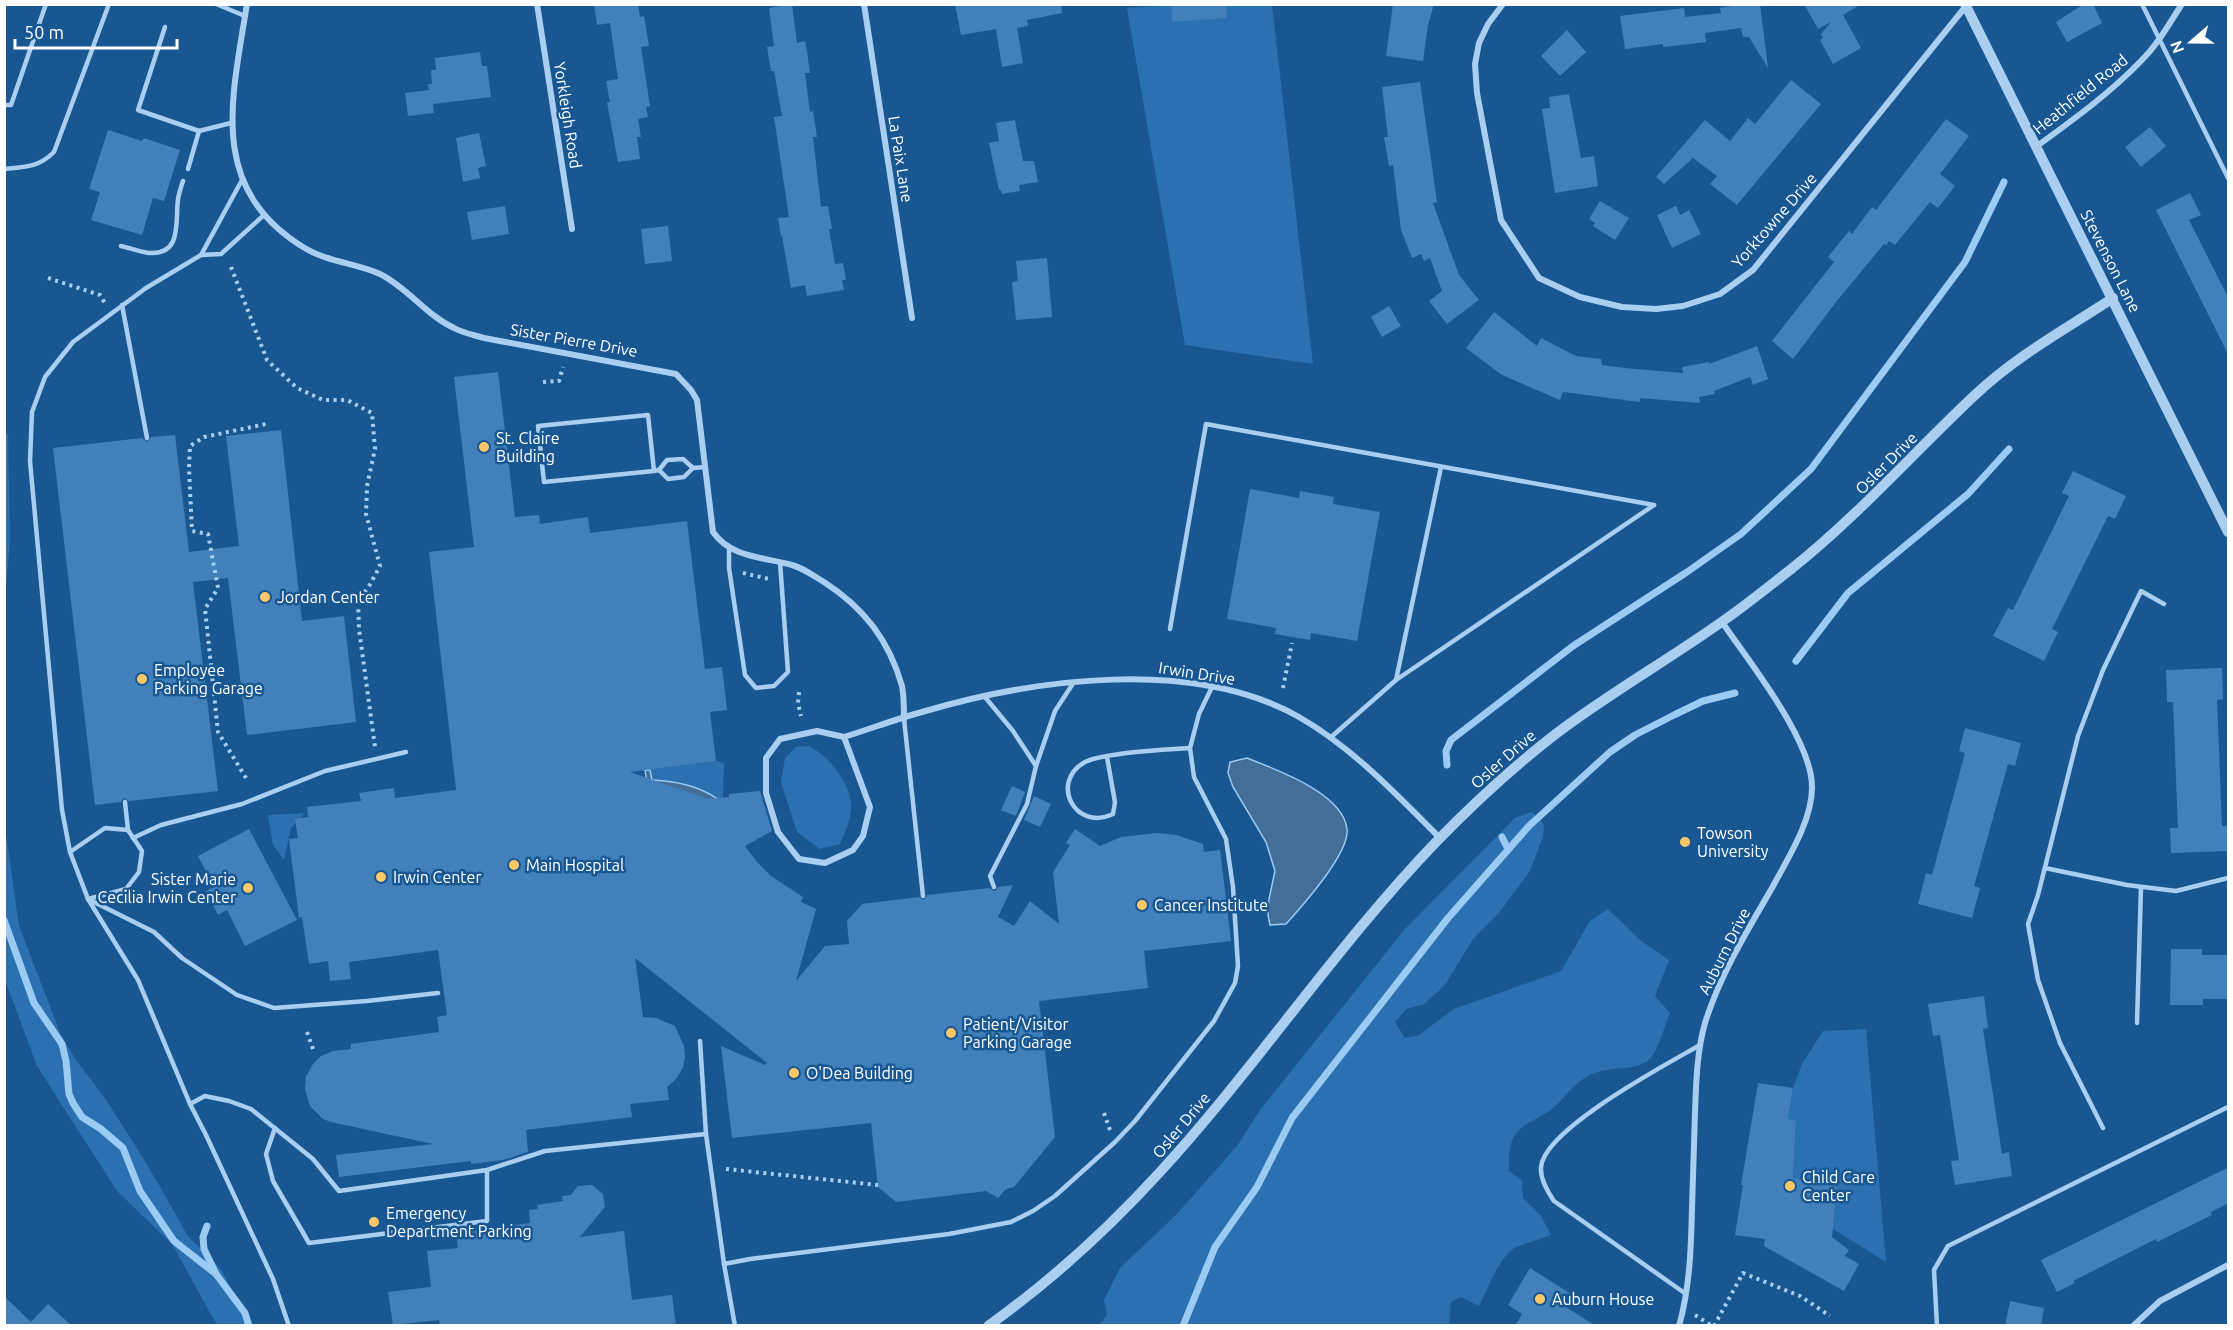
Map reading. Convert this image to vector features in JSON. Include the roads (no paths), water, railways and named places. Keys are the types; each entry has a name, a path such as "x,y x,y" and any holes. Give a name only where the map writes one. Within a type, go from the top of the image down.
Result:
{"street":[{"name":"Sister Pierre Drive","path":"247,4 231,123 235,154 242,180 251,199 264,215 303,248 326,259 379,274 399,285 441,321 454,329 484,338 676,374 697,400 713,532 718,540 729,549"},
{"name":"Yorkleigh Road","path":"537,4 572,229"},
{"name":"La Paix Lane","path":"864,4 912,318"},
{"name":"Yorktowne Drive","path":"1503,4 1488,24 1479,43 1475,64 1477,93 1500,220 1539,278 1580,297 1622,307 1656,309 1683,306 1720,294 1753,270 1966,5"},
{"name":"Heathfield Road","path":"2037,146 2099,100 2142,60 2160,39 2182,4"},
{"name":"Stevenson Lane","path":"1966,5 2229,532"},
{"name":"Osler Drive","path":"988,1326 1030,1294 1104,1230 1160,1173 1396,884 1492,788 1557,734 1722,622 1792,568 1836,531 1976,394 2006,369 2113,298"},
{"path":"729,549 794,565 838,591 856,605 884,640 902,688 904,719"},
{"name":"Auburn Drive","path":"1679,1326 1691,1260 1695,1108 1700,1046 1715,996 1739,946 1792,852 1809,811 1812,788 1809,766 1798,736 1722,622"},
{"name":"Irwin Drive","path":"844,737 920,712 985,697 1074,682 1133,679 1212,687 1276,706 1330,738 1370,770 1440,838"},
{"path":"817,731 844,737 870,807 863,836 853,850 825,863 799,859 778,832 766,793 766,758 780,739 817,731"},
{"path":"2133,1326 2160,1301 2229,1264"}],"lane":[{"path":"4,105 11,105 46,4"},
{"path":"4,169 45,162 54,152 109,4"},
{"path":"216,4 245,16"},
{"path":"2142,4 2229,178"},
{"path":"165,27 138,111 200,131 231,123"},
{"path":"188,169 200,131"},
{"path":"201,255 242,180"},
{"path":"121,246 150,253 162,251 172,244 178,229 178,198 183,181"},
{"path":"264,215 221,254 201,255 146,288 73,342 45,377 32,412 30,461 62,810 70,852 88,898 138,980 190,1104 268,1269 289,1326"},
{"path":"122,305 147,438"},
{"path":"693,468 683,459 667,460 656,470 544,482 538,426 648,415 656,470 668,478 684,477 693,468 706,467"},
{"path":"1170,629 1206,424 1654,506 1396,680 1330,738"},
{"path":"1396,680 1440,467"},
{"path":"729,549 729,568 745,675 756,688 774,686 788,672 780,562"},
{"path":"2103,1128 2060,1043 2038,980 2028,924 2045,868 2078,736 2103,670 2141,591 2164,604"},
{"path":"994,887 990,876 1027,804 1036,766 1055,711 1074,682"},
{"path":"724,1264 982,1229 1011,1222 1034,1211 1055,1196 1122,1135 1214,1021 1235,983 1238,966 1233,887 1226,840 1194,777 1190,748 1199,714 1212,687"},
{"path":"985,697 1013,730 1036,766"},
{"path":"904,719 923,896"},
{"path":"1107,757 1115,802 1113,814 1104,818 1089,818 1077,811 1068,795 1068,781 1075,770 1086,762 1107,757 1164,749 1190,748"},
{"path":"134,838 161,825 242,804 325,771 406,752"},
{"path":"88,898 126,889 139,872 142,851 128,830 125,802"},
{"path":"70,852 105,828 128,830"},
{"path":"2045,868 2142,887 2176,891 2229,878"},
{"path":"2137,1023 2142,887"},
{"path":"88,898 154,932 182,958 237,994 274,1008 438,993"},
{"path":"700,1041 706,1134 735,1326"},
{"path":"1686,1294 1554,1201 1545,1187 1541,1166 1554,1143 1590,1111 1647,1075 1700,1046"},
{"path":"190,1104 205,1096 230,1101 251,1109 313,1159 339,1191 487,1170 545,1151 706,1134"},
{"path":"1937,1326 1934,1270 1948,1246 2229,1107"},
{"path":"274,1128 266,1154 273,1181 309,1242 487,1221 487,1170"}],"waterway":[{"path":"1447,765 1446,751 1451,740 1573,646 1741,534 1811,469 1965,262 2004,182"},
{"path":"1796,661 1848,593 1968,494 2009,449"},
{"path":"1183,1326 1215,1247 1257,1187 1292,1118 1448,918 1529,826 1610,752 1635,735 1703,701 1735,693"},
{"path":"1502,837 1508,849"},
{"path":"4,920 34,1003 62,1044 69,1094 73,1103 82,1117 101,1129 123,1148 140,1191 174,1241 216,1274"},
{"path":"207,1226 203,1237 204,1249 216,1274 245,1313 249,1326"}],"place":[{"name":"St. Claire Building","path":"484,447"},
{"name":"Jordan Center","path":"265,597"},
{"name":"Employee Parking Garage","path":"142,679"},
{"name":"Towson University","path":"1685,842"},
{"name":"Main Hospital","path":"514,865"},
{"name":"Irwin Center","path":"381,877"},
{"name":"Sister Marie Cecilia Irwin Center","path":"248,888"},
{"name":"Cancer Institute","path":"1142,905"},
{"name":"Patient/Visitor Parking Garage","path":"951,1033"},
{"name":"O'Dea Building","path":"794,1073"},
{"name":"Child Care Center","path":"1790,1186"},
{"name":"Emergency Department Parking","path":"374,1222"},
{"name":"Auburn House","path":"1540,1299"}]}
